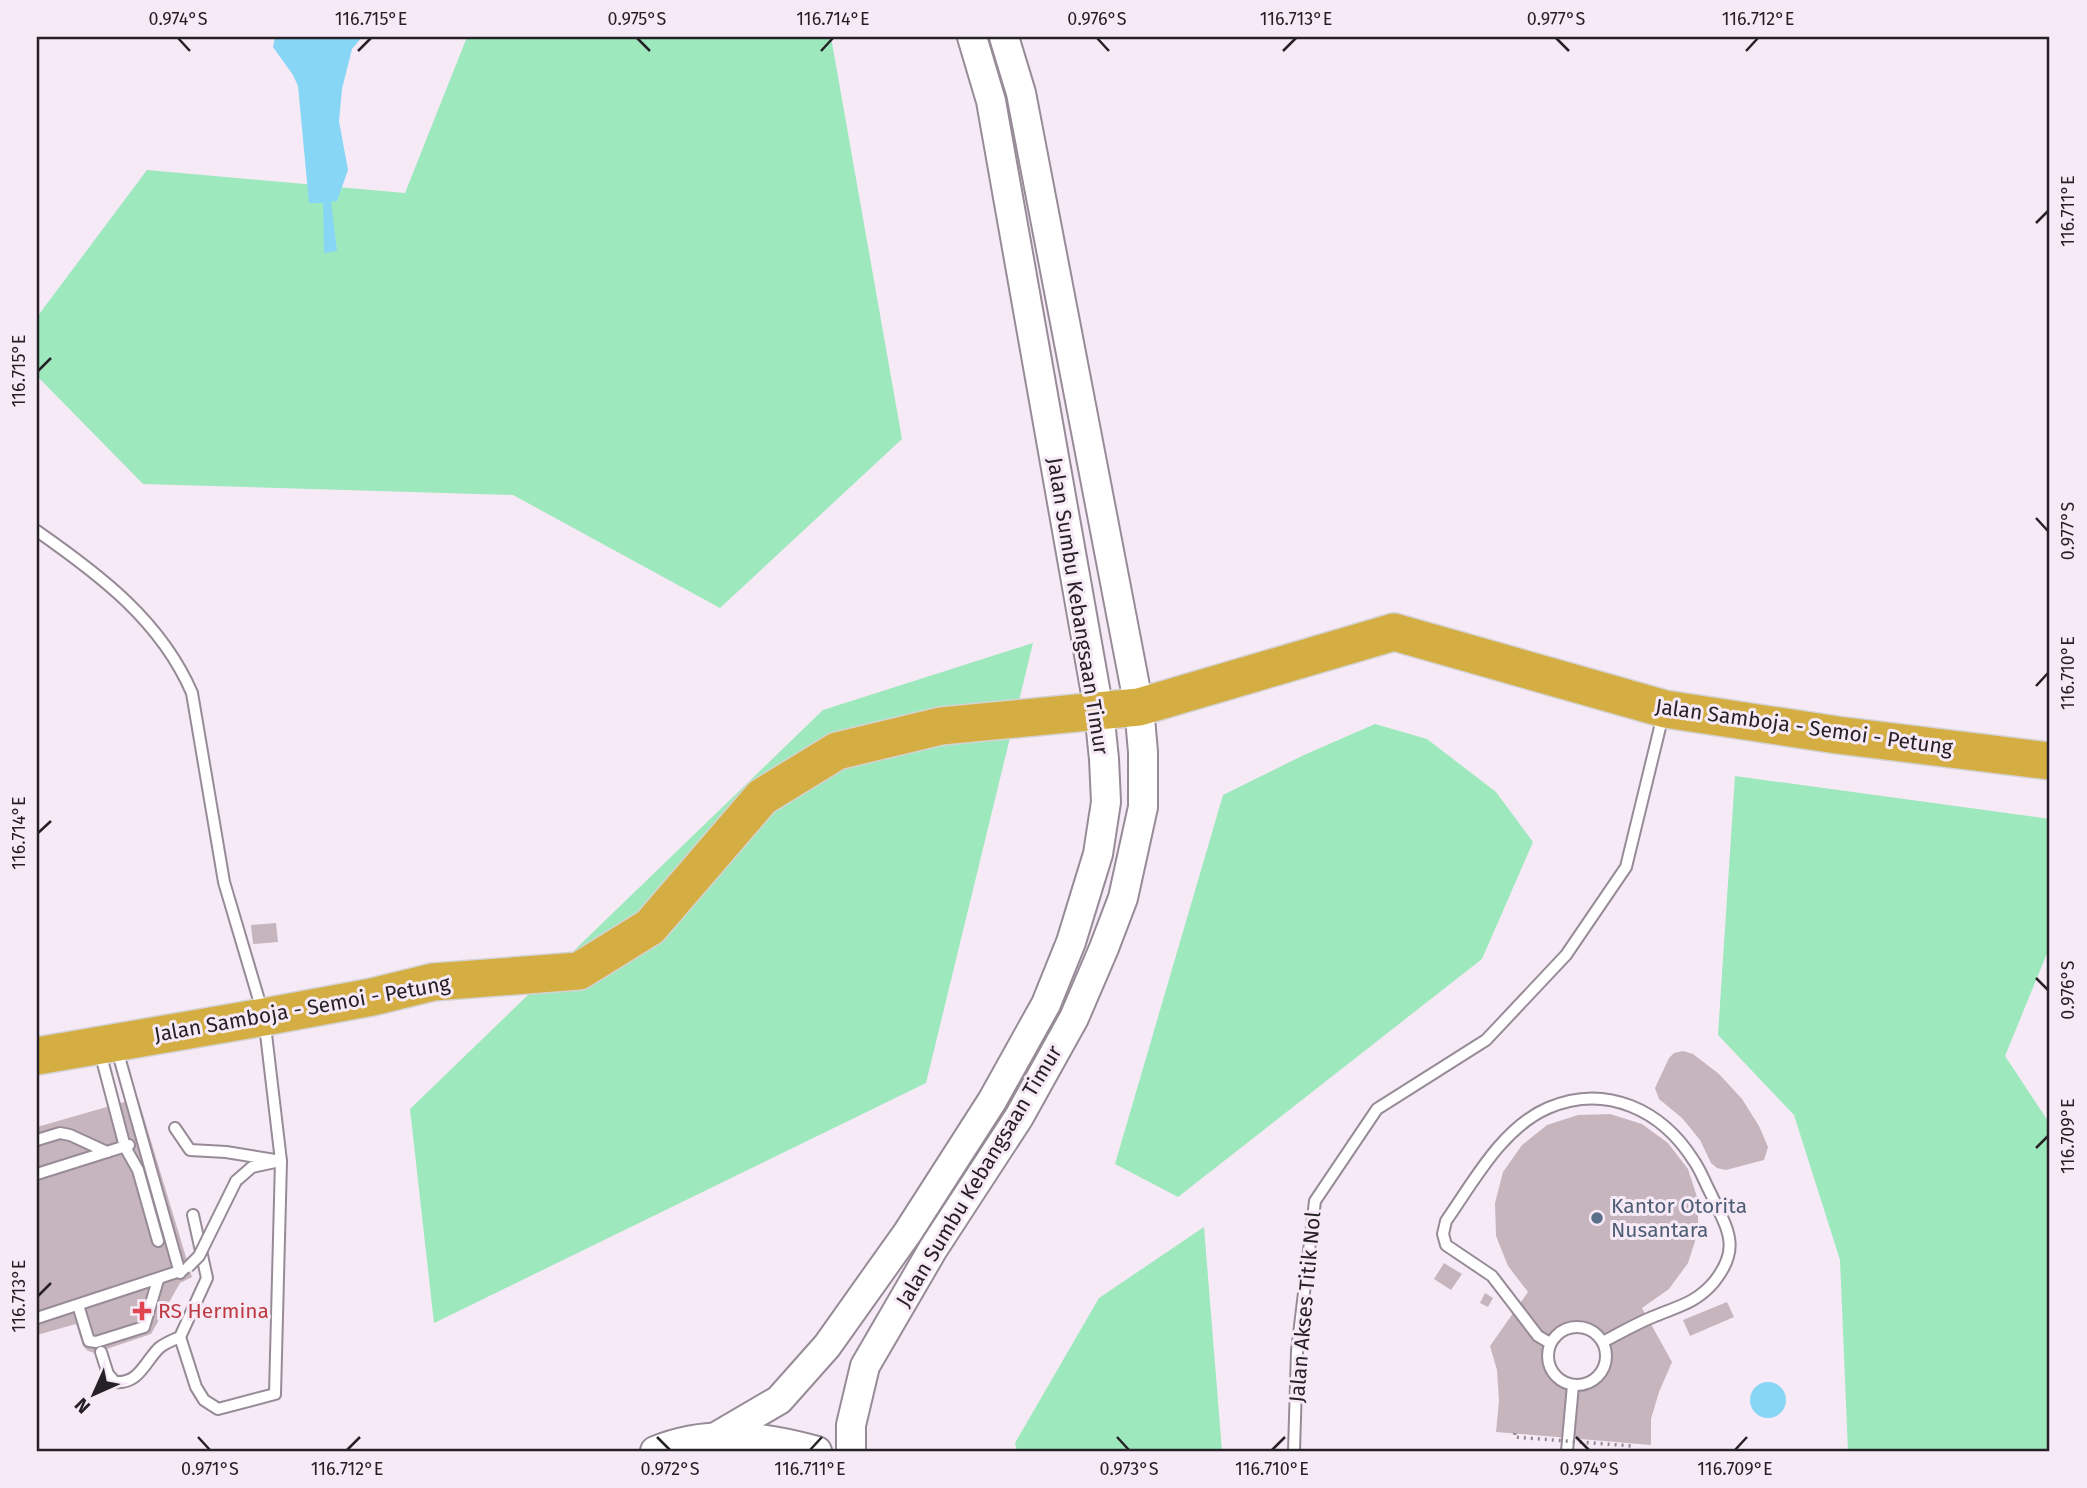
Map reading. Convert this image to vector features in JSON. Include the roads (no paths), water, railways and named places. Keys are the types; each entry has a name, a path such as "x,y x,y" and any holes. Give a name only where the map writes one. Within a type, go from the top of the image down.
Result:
{"highway":[{"name":"Jalan Samboja - Semoi - Petung","path":"37,1056 109,1052 433,982 579,971 650,928 762,797 837,751 941,726 1139,707 1394,632 1665,709 1837,735 2050,761"}],"street":[{"name":"Jalan Sumbu Kebangsaan Timur","path":"719,1435 779,1400 827,1346 908,1232 992,1101 1046,1004 1071,942 1098,853 1106,802 1098,711 991,101 972,37"},
{"name":"Jalan Sumbu Kebangsaan Timur","path":"851,1451 852,1425 865,1366 933,1249 1019,1117 1074,1018 1123,898 1143,807 1143,752 1139,707 1021,93 1004,37"},
{"name":"Jalan Sumbu Kebangsaan Timur","path":"655,1451 675,1443 719,1435 773,1441 817,1451"}],"lane":[{"path":"37,531 82,562 128,601 165,643 182,669 192,693 224,882 264,1017 281,1161 275,1394 218,1409 204,1400 196,1387 180,1337"},
{"name":"Jalan Akses Titik Nol","path":"1294,1451 1297,1351 1315,1201 1377,1109 1486,1040 1566,955 1626,867 1665,709"},
{"path":"109,1052 131,1100 184,1270"},
{"path":"109,1052 114,1105 125,1147 138,1170 158,1241"},
{"path":"1550,1343 1538,1336 1492,1276 1446,1245 1443,1234 1446,1221 1501,1144 1520,1126 1548,1108 1576,1099 1606,1098 1642,1109 1669,1129 1695,1161 1731,1236 1728,1258 1714,1281 1693,1302 1654,1316 1603,1342"},
{"path":"175,1128 190,1150 226,1152 281,1161"},
{"path":"37,1140 60,1133 107,1152"},
{"path":"37,1174 142,1141"},
{"path":"37,1318 184,1270 199,1256 236,1181 251,1167 281,1161"},
{"path":"101,1352 108,1374 115,1382 125,1383 135,1378 161,1346 180,1337 206,1278 193,1214"},
{"path":"78,1305 89,1341 96,1342 144,1327 158,1280"},
{"path":"1576,1326 1592,1331 1603,1342 1606,1357 1601,1373 1588,1382 1573,1385 1560,1380 1551,1369 1548,1356 1550,1343 1561,1331 1576,1326"},
{"path":"1567,1446 1573,1385"}],"water":[{"path":"275,37 362,37 352,49 342,89 339,121 348,170 337,201 331,202 337,251 324,253 323,203 309,203 298,86 273,47"},
{"path":"1768,1382 1781,1387 1786,1400 1781,1413 1768,1418 1755,1413 1750,1400 1755,1387"}],"place":[{"name":"Kantor Otorita Nusantara","path":"1597,1218"},
{"name":"RS Hermina","path":"142,1311"}]}
